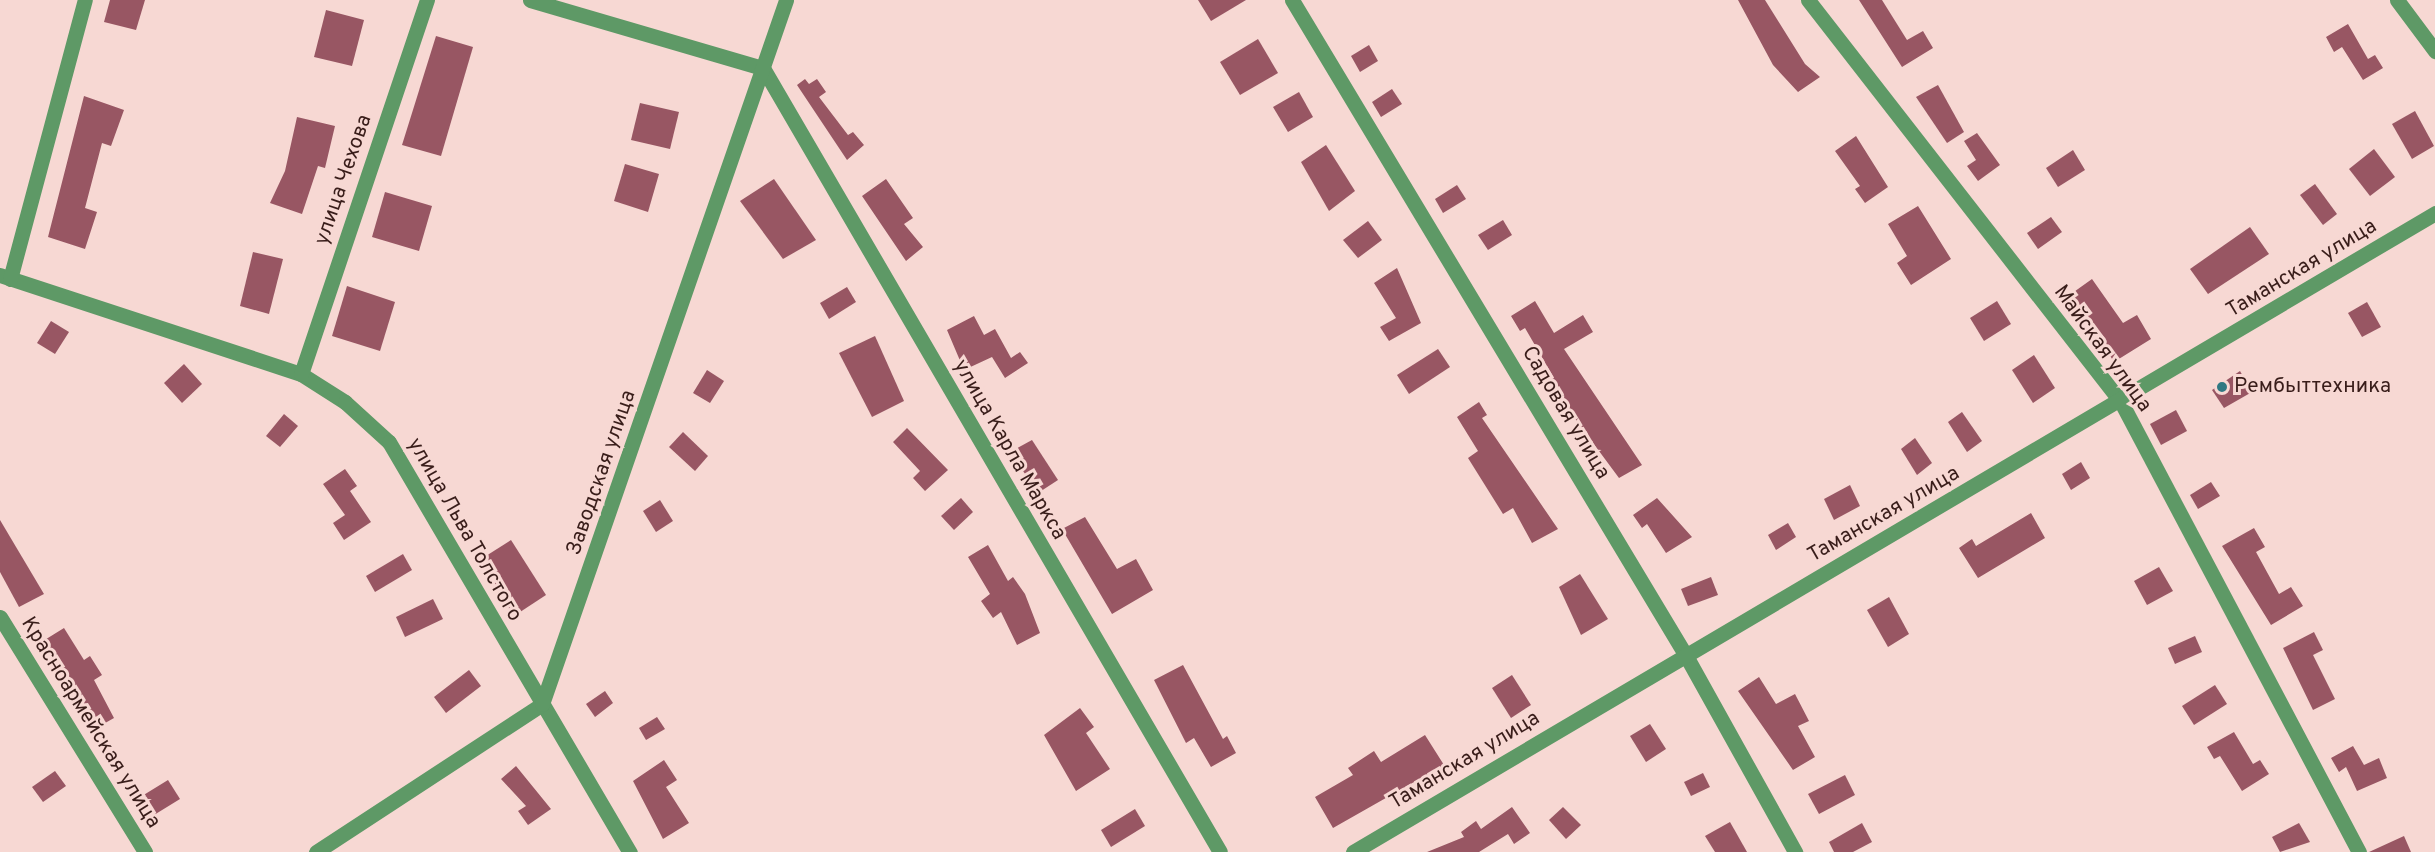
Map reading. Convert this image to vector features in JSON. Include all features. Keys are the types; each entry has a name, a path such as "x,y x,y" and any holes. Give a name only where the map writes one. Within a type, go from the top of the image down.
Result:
{"street":[{"path":"5,277 85,0"},
{"name":"улица Чехова","path":"301,374 427,0"},
{"path":"530,0 763,68"},
{"name":"Заводская улица","path":"542,704 786,0"},
{"name":"Садовая улица","path":"1292,0 1685,654 1795,852"},
{"name":"Майская улица","path":"1808,0 2121,402 2359,852"},
{"path":"2397,0 2435,51"},
{"name":"улица Карла Маркса","path":"763,68 1220,852"},
{"name":"Таманская улица","path":"1353,852 1685,654 2121,402 2435,213"},
{"name":"улица Льва Толстого","path":"5,277 301,374 345,402 389,442 630,852"},
{"name":"Красноармейская улица","path":"0,617 145,852"},
{"path":"316,852 542,704"}],"building":[{"path":"110,0 145,0 136,30 104,22"},
{"path":"1198,0 1246,0 1211,21"},
{"path":"1738,0 1765,0 1805,64 1820,77 1798,92 1773,65"},
{"path":"1859,0 1882,0 1907,40 1923,31 1933,48 1902,67"},
{"path":"326,10 364,20 352,66 314,57"},
{"path":"2348,24 2368,59 2375,55 2383,68 2363,80 2342,47 2334,52 2326,37"},
{"path":"436,36 473,47 441,156 402,145"},
{"path":"1258,39 1278,73 1240,95 1220,62"},
{"path":"1369,45 1378,61 1360,72 1351,56"},
{"path":"805,79 809,84 817,79 826,92 819,97 848,135 853,132 864,145 847,160 797,85"},
{"path":"1938,85 1964,132 1947,143 1916,97"},
{"path":"1392,89 1402,104 1381,117 1372,102"},
{"path":"1299,92 1313,117 1288,132 1273,107"},
{"path":"84,96 124,110 111,146 102,143 85,208 97,212 85,249 48,237"},
{"path":"640,103 679,112 670,149 631,140"},
{"path":"2415,111 2434,146 2412,159 2392,124"},
{"path":"297,117 335,126 325,168 318,166 302,214 270,203 285,171"},
{"path":"1977,133 2000,165 1978,181 1967,166 1976,160 1964,141"},
{"path":"1856,136 1888,187 1865,203 1855,189 1860,186 1835,151"},
{"path":"1326,145 1355,191 1329,211 1301,162"},
{"path":"2374,149 2395,177 2370,196 2349,169"},
{"path":"2073,150 2085,170 2058,187 2046,168"},
{"path":"625,164 659,174 648,212 614,201"},
{"path":"774,179 816,240 783,259 740,201"},
{"path":"886,179 913,218 904,224 923,247 906,261 862,196"},
{"path":"2315,184 2337,214 2323,225 2300,195"},
{"path":"1457,185 1466,199 1443,213 1435,199"},
{"path":"385,192 432,206 419,251 372,237"},
{"path":"1918,206 1951,259 1911,285 1897,263 1907,256 1888,224"},
{"path":"2051,217 2062,232 2038,249 2027,233"},
{"path":"1503,220 1512,235 1488,250 1478,235"},
{"path":"1368,221 1382,240 1358,258 1343,240"},
{"path":"2250,227 2269,254 2208,294 2190,269"},
{"path":"253,252 283,259 269,314 240,306"},
{"path":"1397,268 1421,323 1389,341 1380,327 1396,318 1374,283"},
{"path":"2092,279 2123,323 2137,315 2151,339 2114,362 2071,294"},
{"path":"347,286 395,302 380,351 332,336"},
{"path":"847,287 856,302 829,319 820,303"},
{"path":"1535,301 1554,333 1583,315 1593,332 1564,349 1642,465 1619,478 1559,397 1550,380 1554,378 1525,328 1520,331 1511,316"},
{"path":"1997,301 2011,324 1984,341 1970,318"},
{"path":"2367,302 2381,327 2362,337 2348,313"},
{"path":"974,316 984,335 995,329 1011,358 1020,352 1028,363 1005,378 992,357 964,370 947,330"},
{"path":"51,321 69,332 55,354 37,343"},
{"path":"875,336 904,401 872,417 839,353"},
{"path":"1438,349 1450,367 1409,394 1397,375"},
{"path":"2034,355 2055,388 2033,403 2012,370"},
{"path":"184,364 202,384 182,403 164,383"},
{"path":"707,370 724,381 710,403 693,393"},
{"path":"2240,371 2252,392 2224,408 2212,390"},
{"path":"1479,402 1487,415 1482,418 1558,529 1532,543 1513,508 1503,514 1468,458 1478,451 1457,417"},
{"path":"2176,410 2187,431 2161,445 2150,424"},
{"path":"1962,412 1982,441 1967,452 1948,422"},
{"path":"284,414 298,426 280,447 266,436"},
{"path":"907,428 948,470 925,491 913,478 920,471 893,442"},
{"path":"683,432 708,456 695,471 669,447"},
{"path":"1915,438 1932,463 1917,475 1901,449"},
{"path":"1032,440 1058,480 1038,493 1010,452"},
{"path":"2081,462 2090,478 2071,490 2062,474"},
{"path":"345,469 357,486 350,491 371,522 344,540 333,523 345,515 323,484"},
{"path":"2211,482 2220,496 2198,509 2190,495"},
{"path":"1850,485 1860,506 1834,520 1824,499"},
{"path":"961,498 973,512 954,530 941,516"},
{"path":"1657,498 1692,537 1666,553 1647,524 1642,528 1633,515"},
{"path":"660,500 673,521 656,532 643,511"},
{"path":"2031,513 2045,538 1978,578 1959,548 1972,539 1976,546"},
{"path":"1085,517 1117,569 1136,559 1153,590 1112,614 1062,529"},
{"path":"0,520 44,594 19,607 0,572"},
{"path":"1788,523 1796,537 1776,550 1768,535"},
{"path":"2254,528 2265,547 2256,552 2279,594 2291,587 2303,606 2271,625 2222,546"},
{"path":"511,540 546,595 514,616 478,561"},
{"path":"988,545 1008,581 1013,577 1025,594 1040,633 1017,645 1001,612 993,618 981,601 990,594 968,557"},
{"path":"403,554 412,570 375,592 366,576"},
{"path":"2159,567 2173,591 2147,605 2134,581"},
{"path":"1580,574 1608,619 1581,635 1559,587"},
{"path":"1711,577 1718,595 1688,606 1681,589"},
{"path":"1889,597 1909,634 1888,647 1867,610"},
{"path":"433,599 443,619 405,637 396,617"},
{"path":"64,628 84,660 90,656 102,675 94,680 114,718 91,731 81,715 87,712 43,641"},
{"path":"2314,632 2323,650 2313,655 2335,699 2313,710 2283,648"},
{"path":"2195,636 2202,652 2175,664 2168,648"},
{"path":"1183,665 1223,739 1227,736 1236,753 1211,767 1194,738 1186,743 1154,680"},
{"path":"469,670 481,686 446,713 434,697"},
{"path":"1512,675 1531,705 1511,718 1492,688"},
{"path":"1759,677 1776,704 1795,694 1809,721 1798,726 1815,757 1793,770 1738,691"},
{"path":"2215,685 2227,704 2194,725 2182,706"},
{"path":"605,691 613,703 595,717 586,704"},
{"path":"1080,708 1094,727 1086,733 1110,769 1076,791 1044,735"},
{"path":"657,717 665,729 646,740 639,728"},
{"path":"1650,724 1666,749 1646,762 1630,736"},
{"path":"2234,732 2253,764 2260,760 2269,774 2242,791 2220,756 2214,759 2207,747"},
{"path":"1425,735 1444,765 1333,828 1315,797 1353,775 1348,768 1374,751 1381,762"},
{"path":"2353,746 2364,765 2379,758 2387,778 2357,791 2346,767 2339,772 2331,758"},
{"path":"664,760 677,780 666,787 689,823 663,839 633,781"},
{"path":"516,766 551,809 528,825 518,811 526,806 501,779"},
{"path":"55,771 66,786 43,802 32,787"},
{"path":"1703,773 1710,787 1691,796 1684,782"},
{"path":"1845,775 1855,795 1819,814 1808,794"},
{"path":"168,780 180,799 154,815 142,796"},
{"path":"1512,807 1530,833 1514,844 1508,834 1479,852 1427,852 1464,837 1461,832 1476,821 1481,829"},
{"path":"1563,807 1581,825 1566,839 1549,820"},
{"path":"1135,809 1145,826 1111,847 1101,830"},
{"path":"1730,822 1747,852 1715,852 1705,836"},
{"path":"1862,823 1872,842 1853,852 1834,852 1829,842"},
{"path":"2299,823 2310,842 2280,852 2272,837"},
{"path":"2404,836 2411,852 2369,852"}],"place":[{"name":"Рембыттехника","path":"2222,387"}]}
